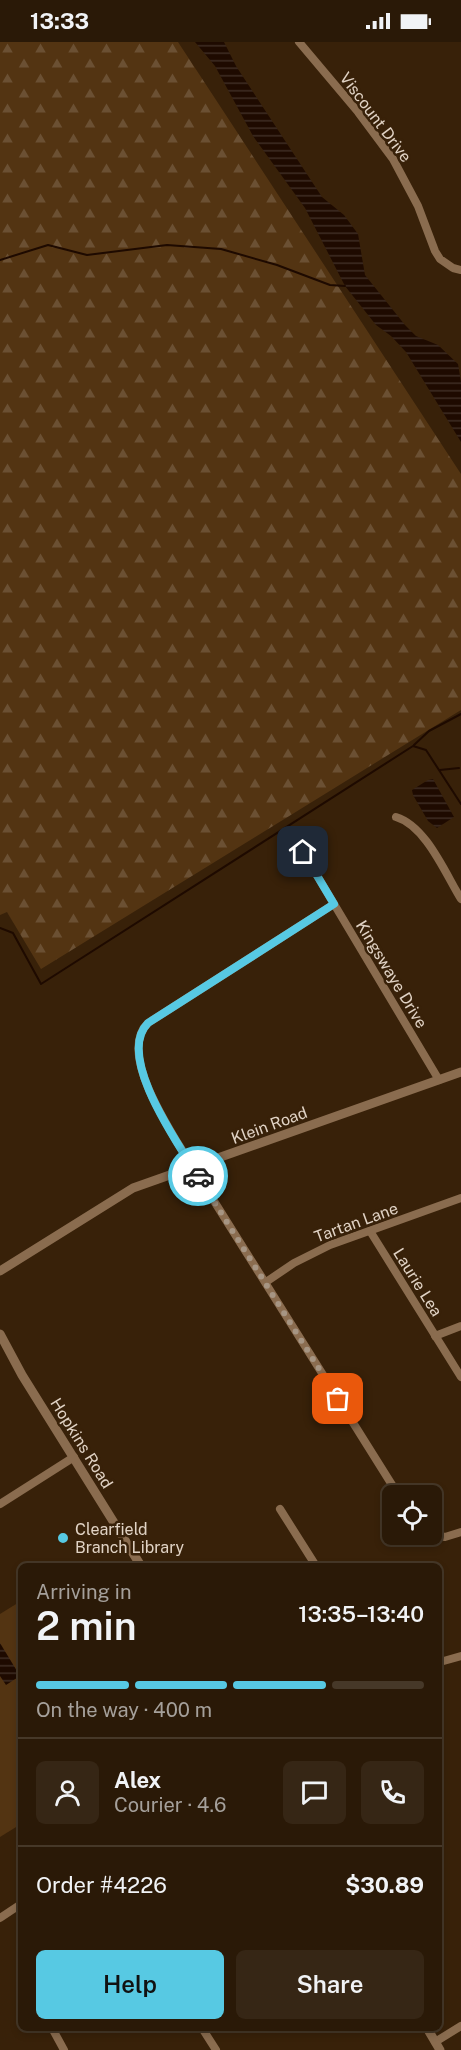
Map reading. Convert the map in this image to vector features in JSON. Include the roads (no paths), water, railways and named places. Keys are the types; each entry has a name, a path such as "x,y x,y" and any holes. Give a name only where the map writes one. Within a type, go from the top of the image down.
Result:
{"street":[{"name":"Viscount Drive","path":"299,42 358,112 393,159 418,206 440,259 453,268 461,270"},
{"path":"396,817 408,821 422,835 461,898"},
{"name":"Kingswaye Drive","path":"303,852 439,1080"},
{"path":"334,904 148,1023 141,1033 138,1046 149,1088 170,1130 392,1485"},
{"name":"Klein Road","path":"0,1270 133,1188 461,1072"},
{"name":"Tartan Lane","path":"266,1282 312,1253 461,1198"},
{"name":"Laurie Lea","path":"370,1231 461,1377"},
{"path":"435,1335 461,1326"},
{"name":"Hopkins Road","path":"0,1334 22,1375 139,1563"},
{"path":"0,1504 74,1457"},
{"path":"280,1509 314,1563"},
{"path":"442,1536 461,1532"},
{"path":"442,1661 461,1656"},
{"path":"0,1918 18,1906"},
{"path":"429,2031 438,2046 461,2026"},
{"path":"54,2031 64,2050"},
{"path":"204,2031 216,2050"}],"waterway":[{"path":"0,260 48,245 87,255 167,245 221,249 277,265 330,285 345,286"},
{"path":"414,745 429,731 461,714"},
{"path":"0,928 13,933 41,984 413,746 426,750 461,804"},
{"path":"440,770 459,768"}],"place":[{"name":"Clearfield Branch Library","path":"63,1538"}]}
